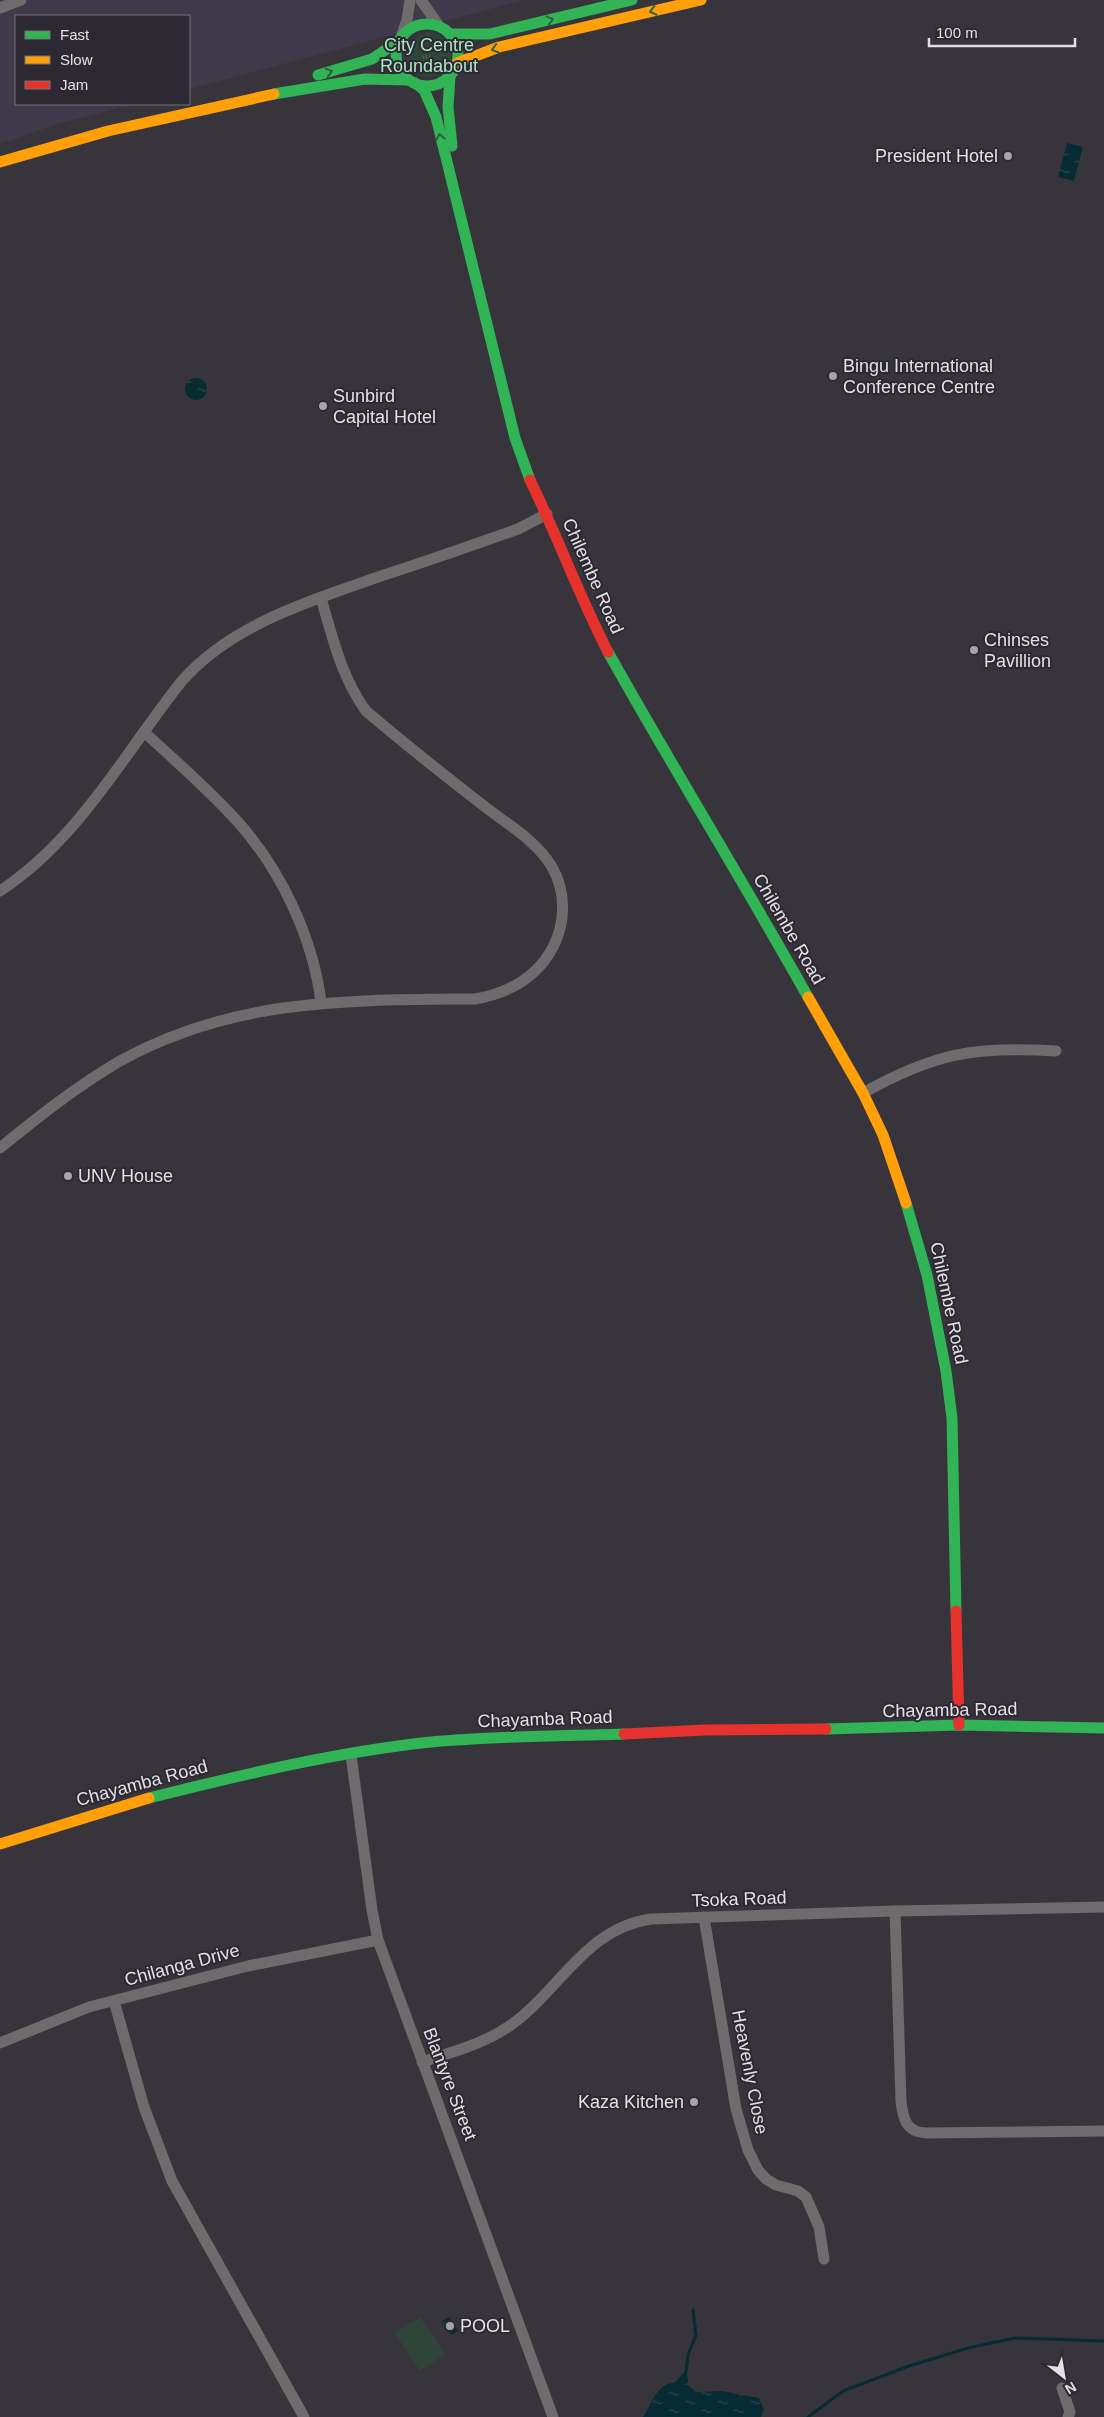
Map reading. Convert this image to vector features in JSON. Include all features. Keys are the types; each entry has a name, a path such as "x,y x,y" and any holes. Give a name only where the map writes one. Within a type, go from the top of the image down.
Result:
{"main road":[{"path":"451,34 490,34 632,0"},
{"path":"457,62 499,47 700,0"},
{"path":"250,98 269,90 366,62 391,49 416,25 439,26 451,34 457,48 457,62 450,76 448,107 454,184"},
{"path":"400,40 397,47 396,62 403,75 424,90 431,102 454,184"},
{"path":"0,162 85,136 250,98 380,77 430,86 450,76"},
{"name":"Chilembe Road","path":"454,184 495,363 515,438 526,472 547,514 566,564 606,649 667,758 758,908 863,1093 883,1136 915,1228 930,1284 946,1371 952,1418 959,1725"},
{"name":"Chayamba Road","path":"0,1844 89,1815 177,1790 236,1776 407,1745 484,1738 705,1730 850,1729 959,1725 1104,1728"}],"street":[{"path":"0,8 21,0"},
{"path":"400,40 407,20 410,0"},
{"path":"421,0 439,26"},
{"path":"0,891 32,869 63,838 94,801 188,675 210,654 246,630 321,598 518,529 547,514"},
{"path":"0,1148 83,1085 120,1061 197,1027 235,1016 322,1002 475,999 508,990 530,976 547,957 555,944 562,922 563,901 557,879 542,854 366,711 352,691 344,674 321,598"},
{"path":"144,732 239,823 271,867 307,935 318,972 322,1002"},
{"path":"863,1093 890,1078 951,1054 1003,1049 1056,1051"},
{"name":"Blantyre Street","path":"351,1755 372,1910 378,1940 422,2062 474,2196 553,2417"},
{"name":"Tsoka Road","path":"422,2062 478,2043 510,2026 593,1945 622,1926 651,1919 895,1911 1104,1907"},
{"path":"895,1911 901,2102 907,2126 912,2131 926,2132 1104,2131"},
{"name":"Heavenly Close","path":"704,1918 736,2109 748,2150 758,2170 766,2179 781,2187 798,2191 806,2197 818,2227 824,2259"},
{"name":"Chilanga Drive","path":"0,2042 64,2016 114,2001 248,1966 378,1940"},
{"path":"114,2001 144,2107 168,2172 304,2417"},
{"path":"1062,2388 1070,2412 1068,2417"}],"shaded area":[{"path":"0,0 524,0 190,89 190,15 15,15 15,105 130,105 57,124 0,144"}],"green space":[{"name":"City Centre Roundabout","path":"433,33 445,39 450,46 450,64 445,71 438,76 425,77 417,74 410,67 407,51 410,43 417,36"},
{"path":"420,2317 445,2354 420,2371 395,2333"}],"water":[{"path":"1067,143 1083,147 1074,181 1058,177"},
{"path":"196,378 204,381 207,389 204,397 196,400 188,397 185,389 188,381"},
{"name":"POOL","path":"449,2317 458,2331 451,2335 442,2321"},
{"path":"686,2370 689,2386 696,2392 722,2391 759,2398 764,2410 761,2417 643,2417 659,2390 668,2384 674,2383"}],"waterway":[{"path":"686,2372 688,2355 696,2335 693,2310"},
{"path":"808,2417 843,2391 909,2366 968,2348 1015,2338 1104,2341"}],"traffic: fast":[{"path":"451,34 490,34 632,0"},
{"path":"427,24 439,26 449,33 456,43 458,55 456,67 449,77 439,84 427,86 415,84 405,77 398,67 396,55 398,43 405,33 415,26 427,24"},
{"path":"318,75 372,59 400,40"},
{"path":"450,76 448,107 452,146"},
{"path":"274,94 365,79 409,80"},
{"path":"415,83 424,90 436,117 515,438 530,480"},
{"path":"608,652 808,997"},
{"path":"906,1203 927,1275 946,1371 952,1418 956,1611"},
{"path":"826,1729 959,1725 1104,1728"},
{"path":"149,1798 289,1765 395,1746 479,1738 624,1734"}],"traffic: slow":[{"path":"457,63 499,47 701,0"},
{"path":"0,162 108,131 274,94"},
{"path":"808,997 863,1093 883,1135 906,1203"},
{"path":"0,1844 149,1798"}],"traffic: jam":[{"path":"530,480 608,652"},
{"path":"956,1611 959,1725"},
{"path":"624,1734 705,1730 826,1729"}],"place":[{"name":"President Hotel","path":"1008,156"},
{"name":"Bingu International Conference Centre","path":"833,376"},
{"name":"Sunbird Capital Hotel","path":"323,406"},
{"name":"Chinses Pavillion","path":"974,650"},
{"name":"UNV House","path":"68,1176"},
{"name":"Kaza Kitchen","path":"694,2102"},
{"name":"POOL","path":"450,2326"}]}
